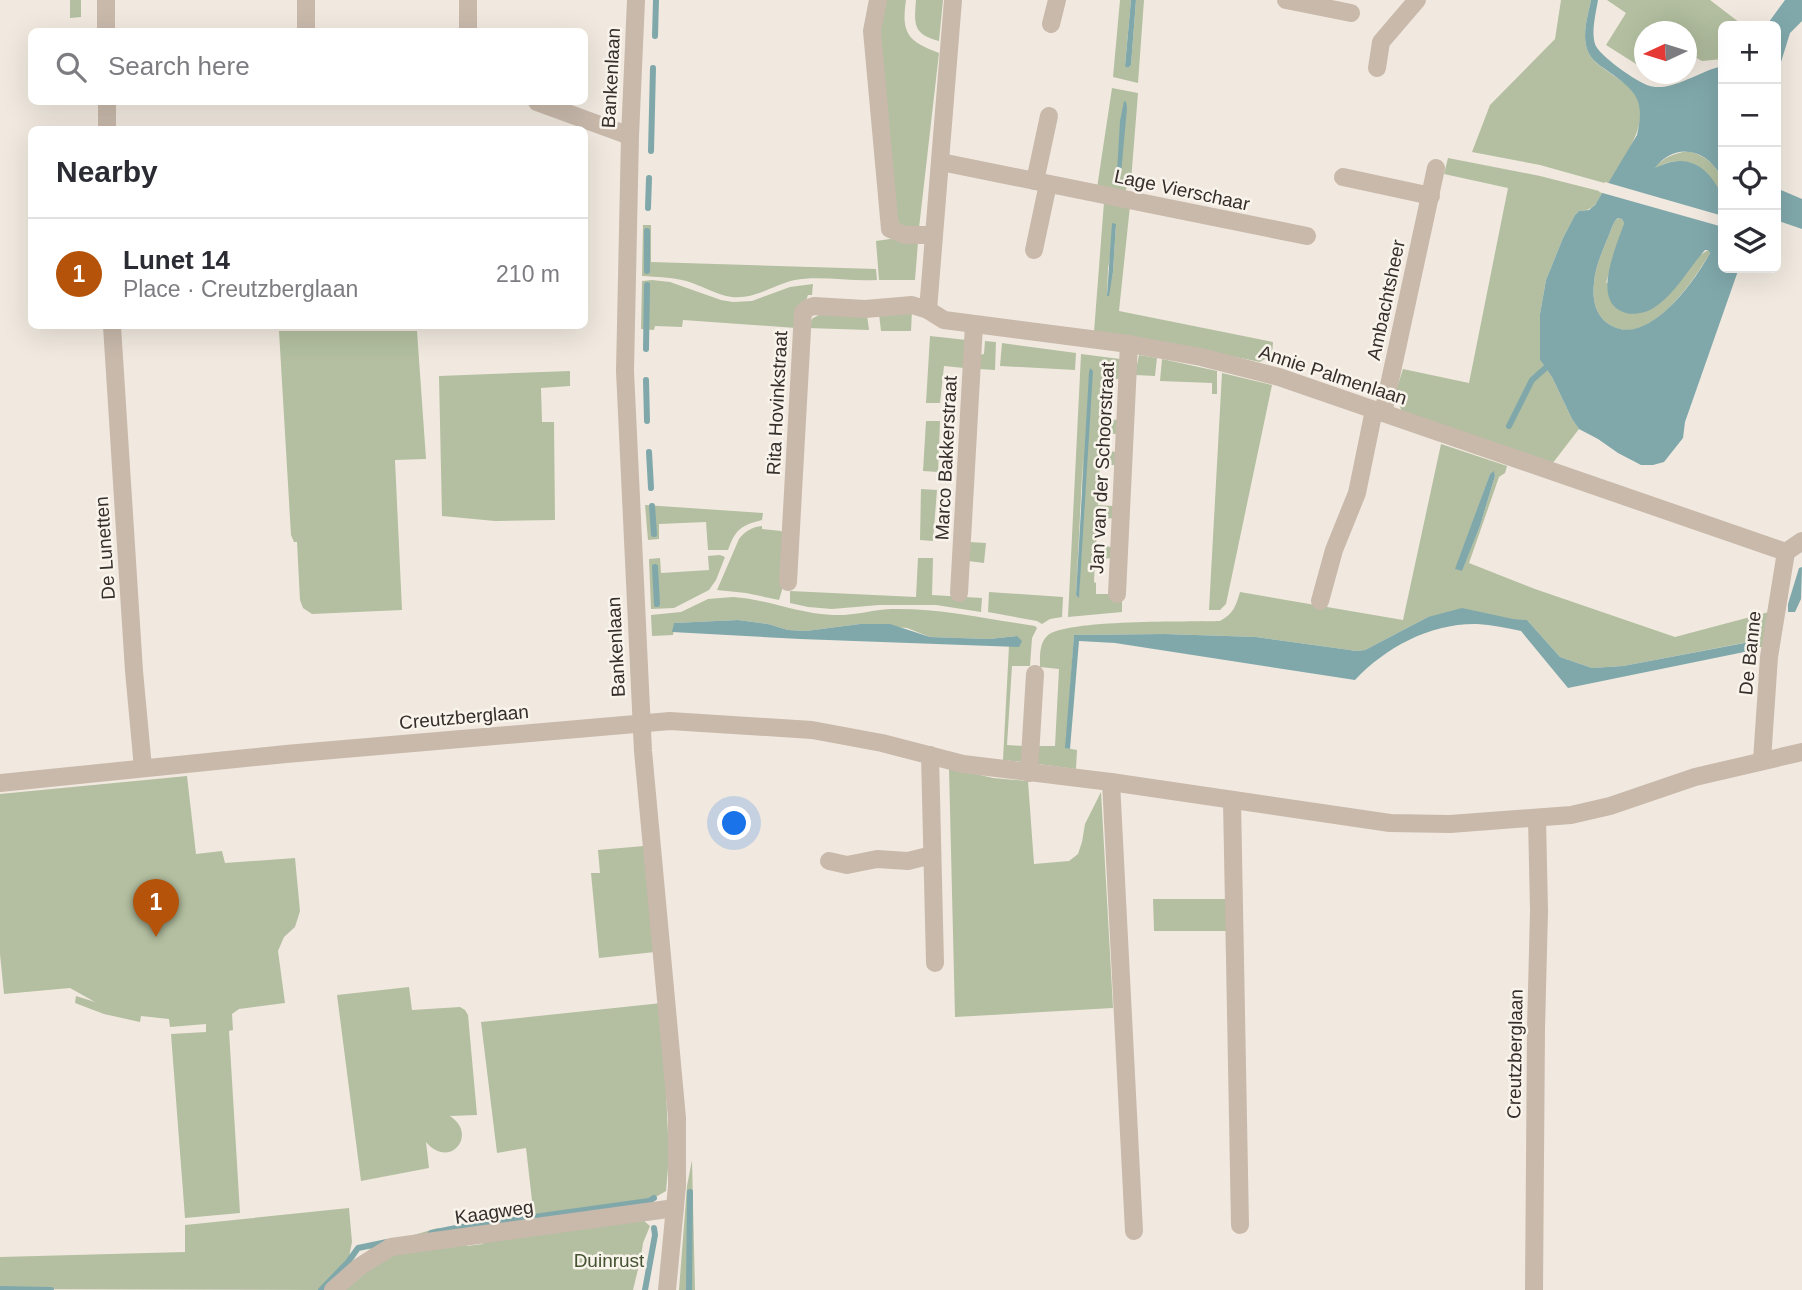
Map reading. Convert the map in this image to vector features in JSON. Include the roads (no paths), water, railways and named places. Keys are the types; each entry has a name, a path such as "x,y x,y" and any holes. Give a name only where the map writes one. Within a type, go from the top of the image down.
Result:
{"street":[{"path":"106,0 106,28"},
{"path":"306,0 306,28"},
{"path":"468,0 468,28"},
{"name":"Bankenlaan","path":"636,0 625,371 642,751 677,1118 677,1186 667,1290"},
{"path":"878,0 873,31 890,229 905,235 934,235"},
{"path":"928,310 953,0"},
{"path":"1051,24 1057,0"},
{"path":"1286,0 1351,13"},
{"path":"1377,68 1381,42 1417,0"},
{"path":"107,105 107,126"},
{"path":"545,105 630,136"},
{"path":"1034,250 1049,116"},
{"name":"Lage Vierschaar","path":"941,162 1307,236"},
{"name":"Ambachtsheer","path":"1321,601 1334,550 1357,493 1436,168"},
{"path":"1343,177 1430,196"},
{"name":"Rita Hovinkstraat","path":"788,582 803,312 814,306 865,309 912,304 928,310"},
{"name":"Annie Palmenlaan","path":"928,310 944,320 1200,356 1279,377 1786,552"},
{"name":"Marco Bakkerstraat","path":"959,593 974,325"},
{"name":"De Lunetten","path":"112,329 134,671 143,768"},
{"name":"Jan van der Schoorstraat","path":"1116,594 1129,344"},
{"path":"1786,552 1802,541"},
{"name":"De Banne","path":"1762,760 1769,657 1786,552"},
{"path":"1029,773 1035,674"},
{"name":"Creutzberglaan","path":"0,783 670,721 812,730 963,764 1111,782 1390,823 1450,824 1570,815 1610,806 1695,777 1802,752"},
{"path":"930,755 935,963"},
{"path":"1111,782 1134,1231"},
{"path":"1233,800 1240,1225"},
{"name":"Creutzberglaan","path":"1534,1290 1539,911 1537,818"},
{"path":"829,861 847,865 877,859 908,861 932,855"},
{"name":"Kaagweg","path":"333,1290 359,1267 391,1247 675,1208"}],"water":[{"path":"1131,0 1136,0 1131,65 1128,68 1125,66"},
{"path":"1591,0 1598,0 1594,22 1595,44 1603,55 1634,78 1634,84 1661,87 1697,84 1697,76 1718,68 1718,171 1702,156 1693,152 1673,154 1655,168 1671,162 1688,162 1702,169 1714,181 1718,188 1718,273 1737,273 1685,422 1683,438 1664,462 1653,465 1641,465 1579,429 1540,360 1540,314 1546,280 1563,238 1575,215 1595,205 1637,135 1639,122 1640,112 1635,96 1624,83 1592,58 1588,52 1585,31","holes":["1618,218 1624,223 1612,258 1607,285 1614,306 1623,312 1639,313 1655,307 1676,288 1705,250 1710,253 1669,308 1654,320 1625,330 1610,325 1601,317 1594,295 1595,276 1601,254 1615,221"]},
{"path":"1785,0 1802,0 1802,21 1790,33 1781,62 1781,21 1770,21"},
{"path":"1124,101 1127,108 1119,174 1120,121"},
{"path":"1781,190 1802,199 1802,229 1781,222"},
{"path":"1112,223 1116,224 1113,272 1107,296"},
{"path":"1090,368 1093,371 1079,598 1076,595"},
{"path":"1494,471 1495,476 1480,526 1462,571 1455,569 1490,474"},
{"path":"1802,567 1801,599 1795,612 1788,612 1799,568"},
{"path":"1462,608 1527,620 1560,657 1592,668 1623,666 1755,641 1756,647 1754,650 1568,688 1521,631 1483,624 1443,628 1410,639 1381,657 1355,680 1115,643 1079,641 1070,749 1065,748 1074,635 1256,637 1357,651 1365,650 1428,617"},
{"path":"738,620 806,631 860,624 890,624 930,637 989,639 1017,636 1022,641 1019,647 672,632 674,623"}],"waterway":[{"path":"655,36 656,0"},
{"path":"651,151 653,68"},
{"path":"648,208 649,178"},
{"path":"647,231 647,271"},
{"path":"646,349 647,285"},
{"path":"1509,426 1532,380 1550,364"},
{"path":"646,380 647,421"},
{"path":"649,452 651,488"},
{"path":"652,506 654,534"},
{"path":"655,567 657,604"},
{"path":"689,1290 690,1192"},
{"path":"431,1233 649,1201 654,1198"},
{"path":"645,1290 654,1228"},
{"path":"321,1290 358,1248 387,1242"},
{"path":"0,1289 51,1290"}],"place":[{"name":"Lunet 14","path":"156,937"}],"park label":[{"name":"Duinrust","path":"609,1260"}]}
